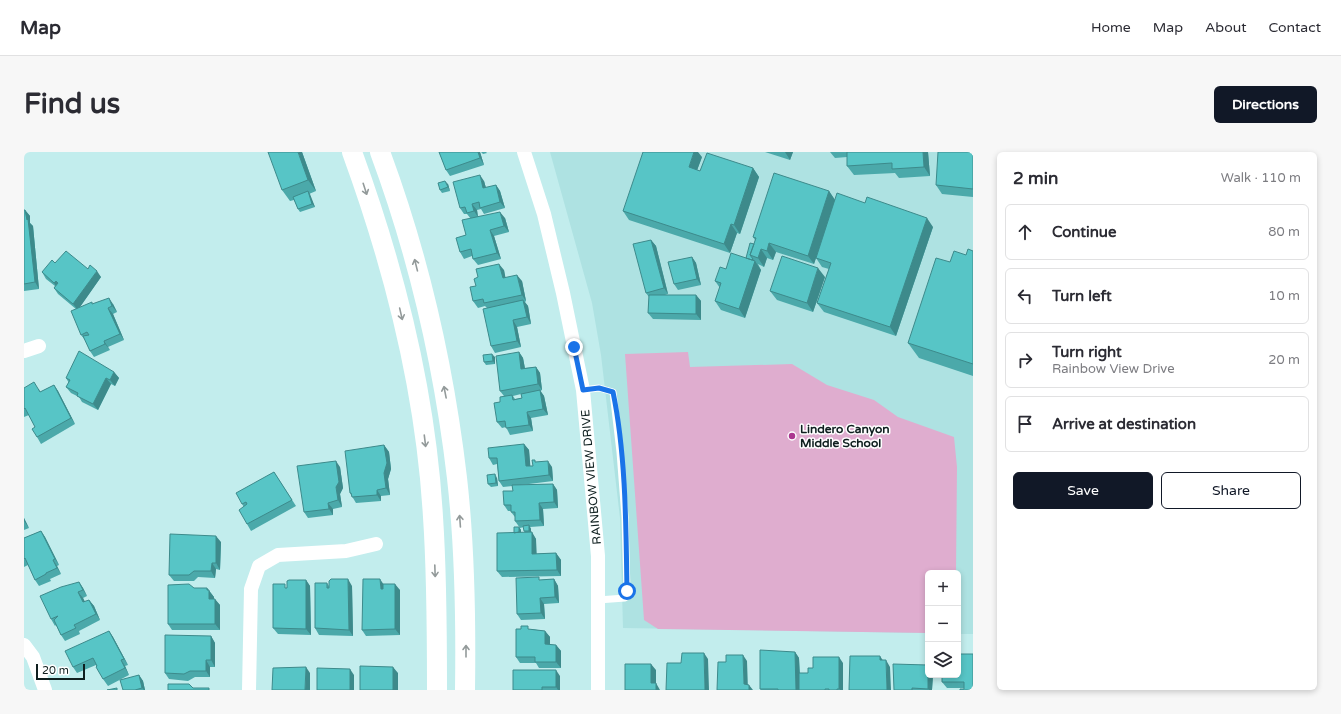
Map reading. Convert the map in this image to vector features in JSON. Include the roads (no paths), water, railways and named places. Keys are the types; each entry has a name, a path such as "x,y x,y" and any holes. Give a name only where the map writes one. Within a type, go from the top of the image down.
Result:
{"main road":[{"path":"352,152 380,236 398,304 423,428 433,516 437,690"},
{"path":"380,152 409,238 433,333 447,402 457,480 462,546 466,618 466,690"}],"street":[{"name":"RAINBOW VIEW DRIVE","path":"524,152 544,214 563,294 583,390 597,549 598,690"},
{"path":"24,351 40,346"},
{"path":"249,690 251,589 259,566 278,555 346,551 376,544"},
{"path":"24,645 33,657 45,690"}],"lane":[{"path":"583,390 599,388 613,392 620,444 625,510 627,591 625,598 598,600"}],"place":[{"name":"Lindero Canyon Middle School","path":"792,436"}]}
